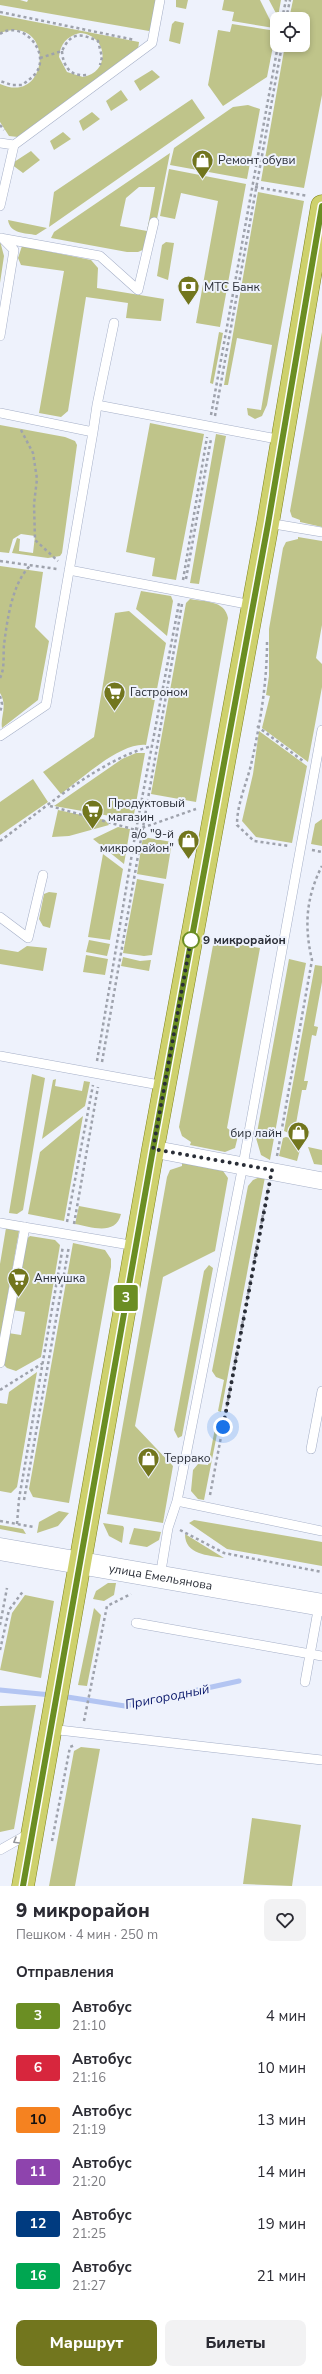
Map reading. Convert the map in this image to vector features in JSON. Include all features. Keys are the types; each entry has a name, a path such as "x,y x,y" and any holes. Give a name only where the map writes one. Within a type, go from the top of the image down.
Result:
{"main road":[{"path":"23,1886 153,1149 268,524 319,212"},
{"name":"улица Емельянова","path":"0,1549 321,1605"}],"street":[{"path":"153,1149 272,1170 322,1181"}],"lane":[{"path":"0,206 14,145 152,43 160,0"},
{"path":"0,142 14,145"},
{"path":"1,237 100,256 138,290 154,222"},
{"path":"0,336 14,250 1,237"},
{"path":"0,736 46,705 97,405 114,323"},
{"path":"97,405 282,440"},
{"path":"0,413 93,432"},
{"path":"268,524 322,532"},
{"path":"69,570 182,593 252,605"},
{"path":"160,1576 168,1528 177,1501 243,1165 300,848 318,772 322,730"},
{"path":"0,917 28,938 43,875"},
{"path":"0,1056 98,1072 165,1086"},
{"path":"0,1223 136,1246"},
{"path":"0,1363 25,1227"},
{"path":"311,1449 322,1391"},
{"path":"177,1501 322,1531"},
{"path":"305,1682 321,1605"},
{"path":"136,1623 322,1656"},
{"path":"52,1718 82,1732 322,1760"},
{"path":"0,1850 32,1832"}],"path":[{"path":"283,12 286,0"},
{"path":"287,12 290,0"},
{"path":"0,12 152,43"},
{"path":"85,35 87,30"},
{"path":"0,34 13,31 22,32 37,46 40,58 37,72 22,85 12,85 0,81"},
{"path":"92,74 79,76 70,72 63,60 62,51 66,42 73,36 85,35 98,41 101,50 100,65 96,70"},
{"path":"40,58 62,51"},
{"path":"17,1524 19,1499 43,1362 68,1235 142,828 251,187 277,52"},
{"path":"211,427 281,52"},
{"path":"251,187 256,187 319,212"},
{"path":"13,416 33,453 37,479 34,504 35,540 69,570"},
{"path":"0,561 69,570"},
{"path":"0,678 3,672 4,644 15,593 23,573 30,566"},
{"path":"24,1500 68,1235 98,1072 136,830 182,593"},
{"path":"267,639 267,669 251,765 237,813 237,825 254,841 322,852"},
{"path":"0,696 2,704 0,713"},
{"path":"257,726 318,772"},
{"path":"0,841 108,763 132,751 152,746"},
{"path":"49,806 136,830 196,809"},
{"path":"207,1507 272,1170 277,1158 312,960 306,932 308,904 322,866"},
{"path":"0,1390 43,1362"},
{"path":"0,1522 34,1527"},
{"path":"168,1528 185,1532 224,1553 322,1572"},
{"path":"0,1625 7,1588"},
{"path":"0,1650 9,1610 24,1590"},
{"path":"51,1848 70,1747 80,1742 107,1606 131,1594"}],"green space":[{"path":"0,0 20,0 27,2 28,0 159,0 154,28 149,31 0,5"},
{"path":"176,0 188,0 186,9 176,7"},
{"path":"224,0 260,0 270,20 270,27 232,21 234,12 222,10"},
{"path":"269,0 281,0 279,12 275,12"},
{"path":"293,0 322,0 322,95 304,188 261,181 284,52 310,52 310,12 290,12"},
{"path":"0,15 139,42 138,50 18,137 9,136 0,122 0,84 17,88 29,83 37,72 40,59 38,46 30,35 18,30 0,33","holes":["80,33 89,35 101,46 102,61 98,68 92,74 83,77 67,72 59,57 63,44 68,38 75,34"]},
{"path":"175,21 184,23 180,44 169,41 172,24"},
{"path":"232,24 270,30 270,52 272,52 267,77 223,106 208,85 218,30 230,32"},
{"path":"152,70 160,77 140,91 134,81"},
{"path":"121,90 128,100 111,111 106,101"},
{"path":"192,99 205,118 49,227 54,192"},
{"path":"248,105 260,109 247,179 170,165 174,148 233,107"},
{"path":"92,112 100,119 83,131 79,121"},
{"path":"63,132 71,139 54,150 50,141"},
{"path":"31,151 40,160 23,173 11,164"},
{"path":"170,153 156,224 145,249 138,252 127,252 51,238 54,232","holes":["139,187 155,187 147,231 120,226 126,198"]},
{"path":"169,169 246,184 220,327 196,323 218,201 181,193 175,219 160,216"},
{"path":"258,192 304,201 267,405 262,416 255,419 248,415 247,408 261,410 272,345 237,338 228,385 224,385"},
{"path":"8,220 47,228 36,235 23,233 12,228 9,225"},
{"path":"0,241 4,256 0,283"},
{"path":"166,242 174,243 168,280 157,276 162,245"},
{"path":"22,246 91,260 98,268 97,288 164,299 161,321 126,318 128,303 86,297 68,411 61,417 39,413 64,271 21,265 18,258"},
{"path":"219,332 223,333 213,384 210,383"},
{"path":"322,332 322,527 300,522 300,520 292,517 290,511"},
{"path":"150,423 204,434 176,580 152,576 155,558 126,552"},
{"path":"0,425 65,437 75,441 77,445 62,553 60,556 48,558 12,553 17,538 20,539 19,551 33,553 35,536 21,534 13,539 9,553 0,552"},
{"path":"216,434 226,436 199,584 190,583"},
{"path":"298,537 322,541 322,625 316,658 322,664 322,687 308,762 262,728 270,696 266,695 269,676 269,629 283,548 286,542 298,539"},
{"path":"0,566 43,572 35,627 49,641 38,700 2,728 4,707 0,693"},
{"path":"141,591 171,596 173,601 167,636 136,609"},
{"path":"190,599 218,605 223,608 228,618 196,802 151,794 186,603"},
{"path":"129,611 166,643 146,745 125,749 113,755 61,794 43,772 94,737 115,613"},
{"path":"259,731 307,766 292,843 256,837 242,821 253,774"},
{"path":"136,753 145,753 133,820 54,806 122,759"},
{"path":"33,779 48,802 0,835 0,802"},
{"path":"58,810 105,820 109,825 69,836 52,837"},
{"path":"322,819 322,846 311,844 315,824"},
{"path":"118,827 130,829 124,864 93,839"},
{"path":"143,837 172,842 166,879 137,874"},
{"path":"103,854 123,869 110,940 88,937"},
{"path":"137,879 164,884 152,955 144,956 123,953"},
{"path":"49,892 57,893 50,928 43,926 39,919 44,894"},
{"path":"89,940 110,944 107,956 86,952"},
{"path":"214,940 260,948 227,1128 238,1136 235,1148 225,1152 190,1145 191,1142 182,1136 179,1127"},
{"path":"27,946 47,948 43,971 0,964 0,949 18,952"},
{"path":"86,955 108,959 105,975 83,972"},
{"path":"123,957 140,961 151,960 149,971 121,966"},
{"path":"289,959 306,963 270,1160 261,1155 256,1138"},
{"path":"315,965 322,966 322,982 314,1026 318,1027 316,1036 312,1035 304,1081 308,1081 306,1090 302,1090 294,1135 284,1131"},
{"path":"32,1074 45,1078 23,1210 17,1214 9,1213"},
{"path":"56,1079 55,1086 82,1091 84,1081 90,1082 85,1106 42,1139 53,1080"},
{"path":"83,1116 64,1221 28,1214 40,1152"},
{"path":"286,1137 295,1139 301,1146 297,1161 279,1156 283,1138"},
{"path":"308,1147 322,1150 322,1165 314,1164"},
{"path":"182,1163 223,1171 228,1178 215,1251 163,1277 135,1426 173,1466 163,1523 107,1514 167,1177 170,1170 182,1166"},
{"path":"260,1177 265,1177 221,1412 218,1411 224,1380 216,1377 212,1371 248,1186 253,1180"},
{"path":"79,1206 121,1214 118,1221 108,1228 88,1227 75,1224"},
{"path":"6,1228 19,1231 0,1339 0,1264"},
{"path":"30,1236 55,1240 60,1245 41,1357 16,1371 7,1368 2,1363 8,1333 21,1335 25,1312 12,1310 24,1241"},
{"path":"73,1243 105,1250 111,1259 111,1267 69,1503 33,1497 29,1489"},
{"path":"209,1265 213,1268 182,1436 178,1438 174,1430 204,1271"},
{"path":"37,1372 17,1487 11,1493 0,1491 0,1403 7,1404 9,1392"},
{"path":"216,1423 219,1424 204,1500 198,1499 191,1491 193,1470 198,1464 208,1465"},
{"path":"59,1511 69,1513 58,1526 37,1533 39,1522"},
{"path":"194,1520 322,1542 322,1566 227,1549 189,1523"},
{"path":"103,1523 123,1526 122,1543 109,1536"},
{"path":"0,1525 23,1529 26,1534 0,1529"},
{"path":"134,1528 161,1532 159,1540 147,1547 129,1544"},
{"path":"185,1534 224,1558 205,1555 193,1550 186,1541"},
{"path":"108,1583 116,1583 114,1595 104,1601 93,1599 96,1591"},
{"path":"25,1595 54,1601 41,1678 0,1670 12,1613"},
{"path":"94,1608 101,1615 87,1686 78,1685"},
{"path":"36,1705 14,1829 0,1832 0,1706"},
{"path":"81,1747 100,1749 75,1886 49,1886 74,1751"},
{"path":"252,1818 301,1825 292,1886 243,1884"}],"waterway":[{"name":"Пригородный","path":"61,1696 125,1706 239,1681"},
{"name":"Пригородный","path":"0,1690 51,1695"}],"bus line":[{"name":"3","path":"23,1886 153,1149 268,524 322,206"}],"place":[{"name":"Ремонт обуви","path":"203,180"},
{"name":"МТС Банк","path":"189,306"},
{"name":"Гастроном","path":"114,712"},
{"name":"Продуктовый магазин","path":"92,830"},
{"name":"а/о \"9-й микрорайон\"","path":"189,860"},
{"name":"9 микрорайон","path":"191,940"},
{"name":"бир лайн","path":"298,1152"},
{"name":"Аннушка","path":"19,1298"},
{"name":"Террако","path":"149,1478"}],"route":[{"path":"191,940 192,934 153,1149 272,1170 223,1427"}]}
